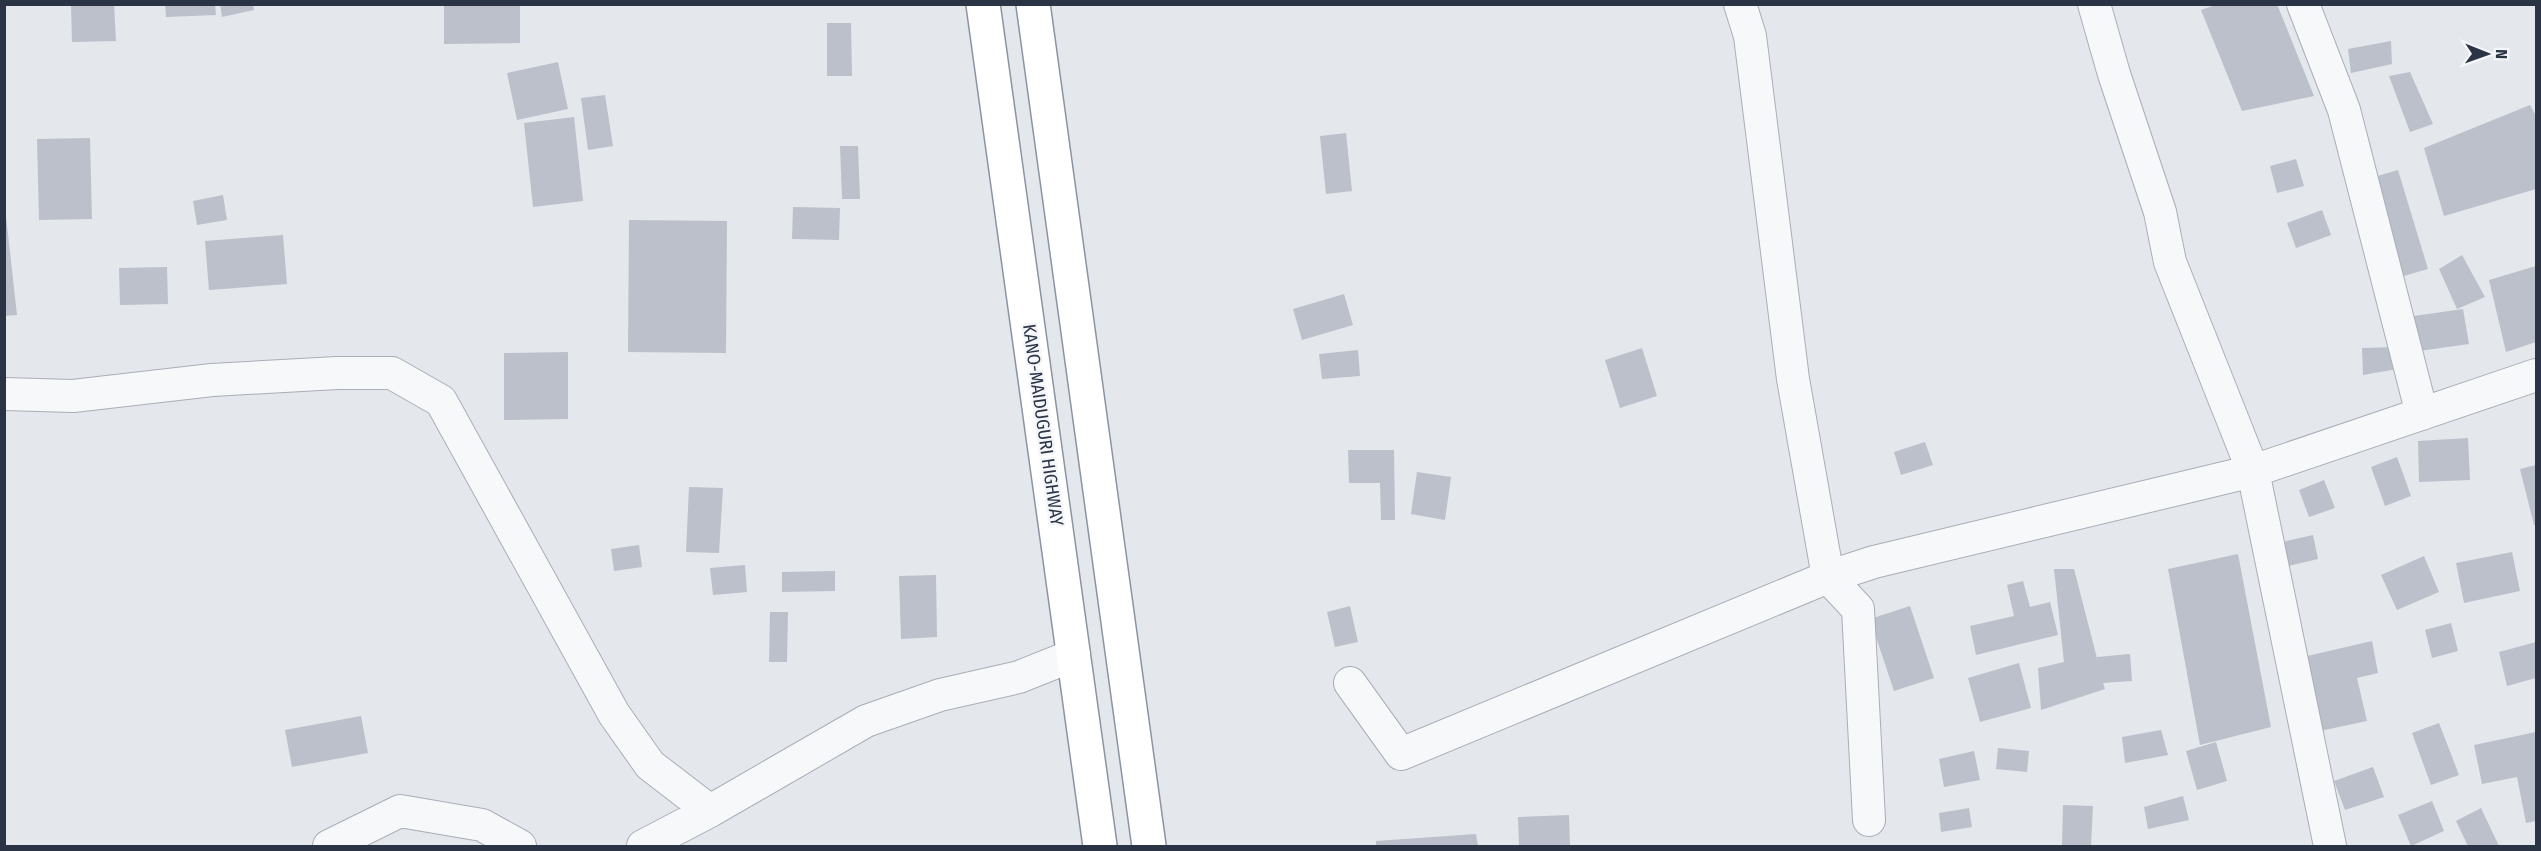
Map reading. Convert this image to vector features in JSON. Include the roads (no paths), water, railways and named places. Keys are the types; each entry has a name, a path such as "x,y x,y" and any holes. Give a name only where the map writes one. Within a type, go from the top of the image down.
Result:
{"highway":[{"name":"KANO-MAIDUGURI HIGHWAY","path":"983,4 1100,846"},
{"path":"1033,4 1149,846"}],"street":[{"path":"1740,4 1750,36 1793,379 1828,577 1858,609 1869,820"},
{"path":"2094,4 2114,74 2160,212 2170,262 2253,471 2330,846"},
{"path":"2303,4 2343,110 2422,414"},
{"path":"4,394 73,396 212,380 337,373 392,373 441,401 614,714 650,765 710,811"},
{"path":"1350,683 1401,754 1828,577 1874,562 2253,471 2536,375"},
{"path":"643,846 710,811 866,721 940,695 1019,677 1074,655"},
{"path":"329,846 400,811 482,825 520,846"}]}
